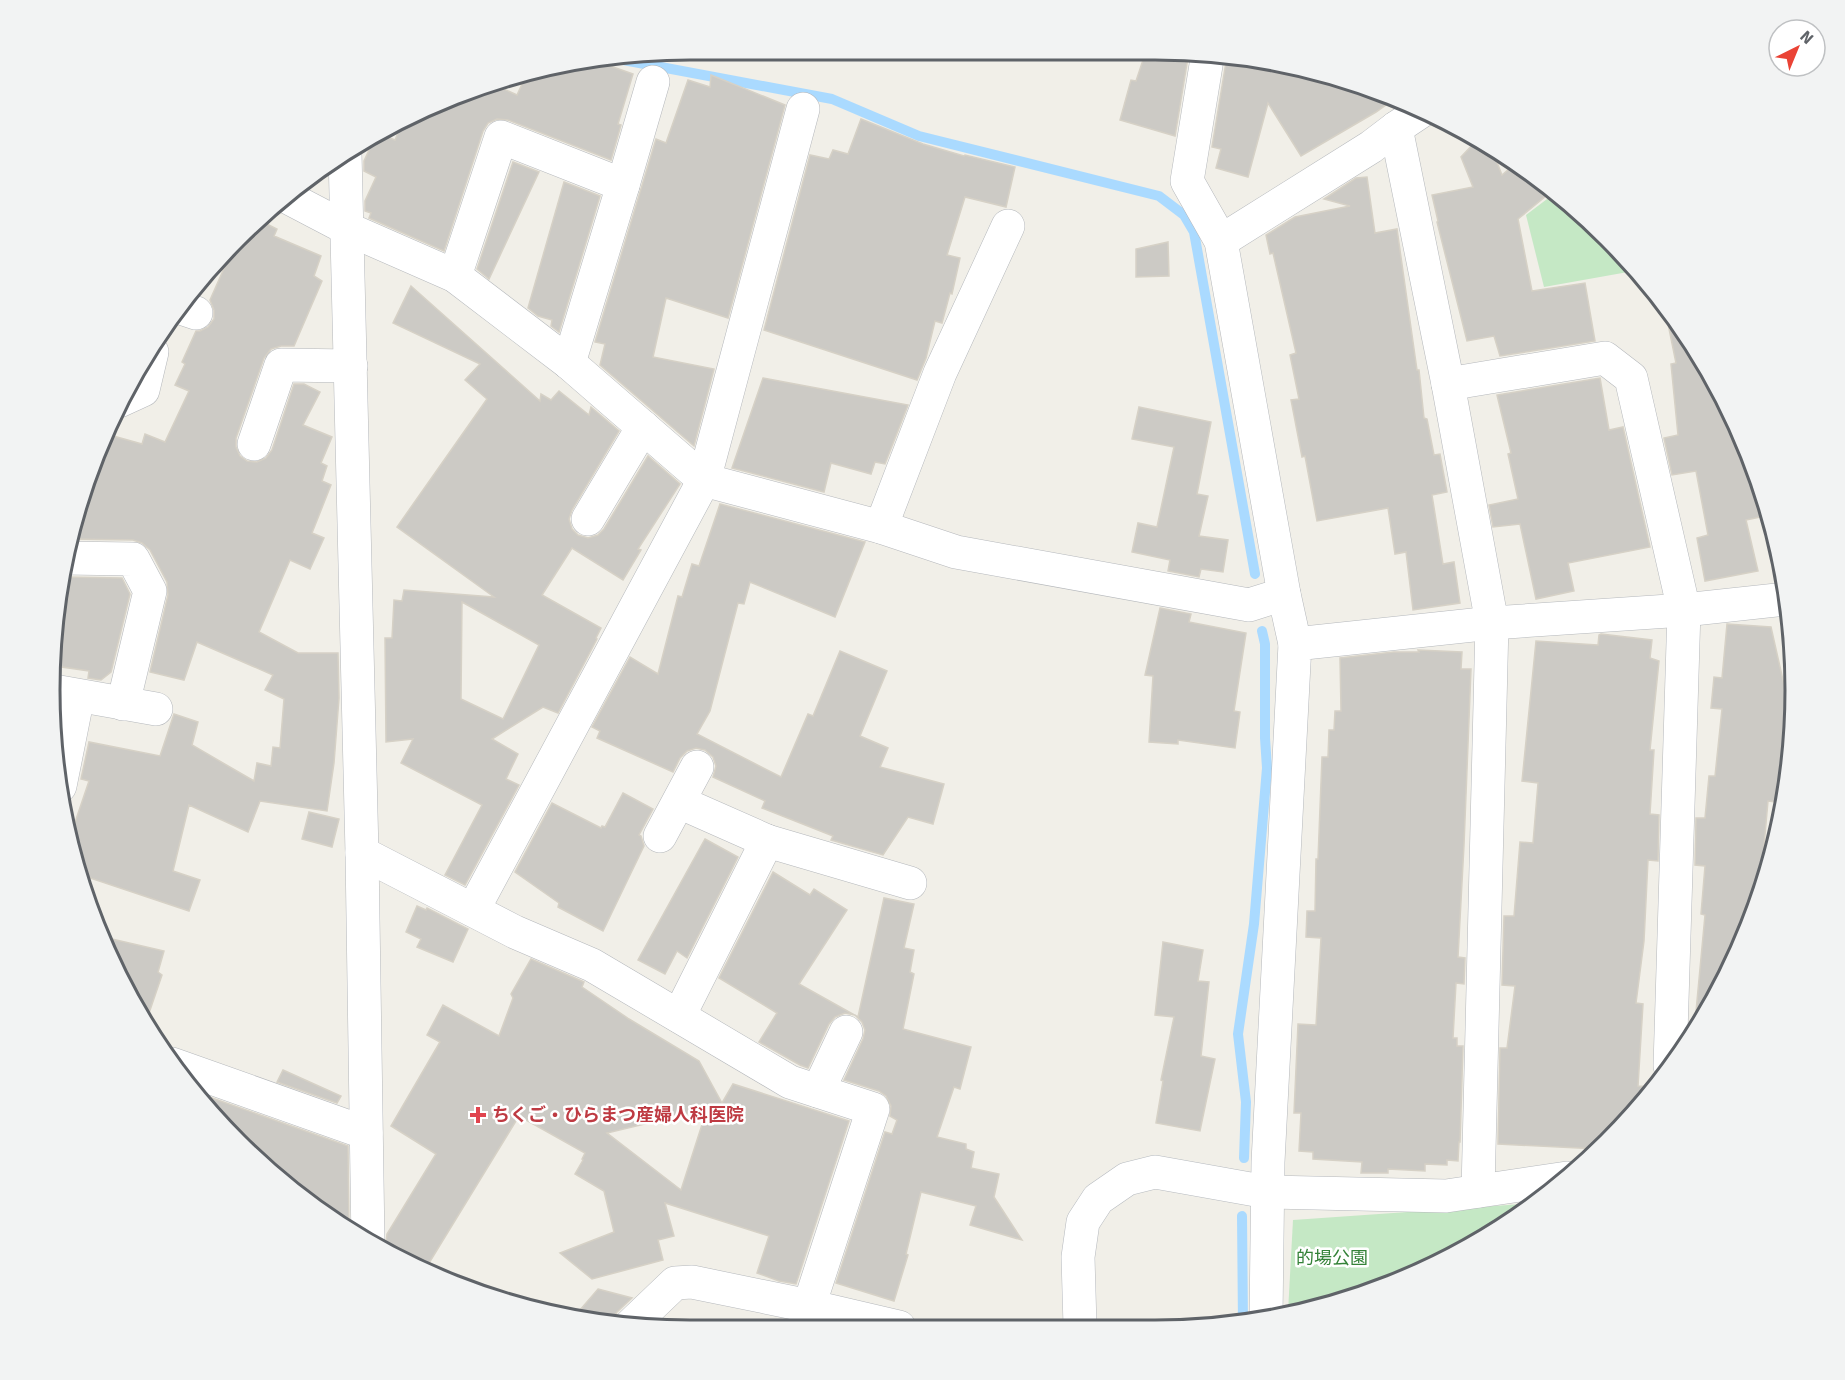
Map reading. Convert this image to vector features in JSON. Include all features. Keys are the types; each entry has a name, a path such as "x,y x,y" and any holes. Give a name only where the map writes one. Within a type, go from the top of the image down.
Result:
{"street":[{"path":"1207,62 1187,181 1221,241 1295,644 1267,1192 1266,1310"},
{"path":"569,363 653,82"},
{"path":"473,910 704,480 803,109"},
{"path":"1221,241 1371,147 1414,116"},
{"path":"1395,128 1448,384 1492,623 1478,1191"},
{"path":"454,276 501,137 622,185"},
{"path":"345,163 362,853 368,1231"},
{"path":"294,200 348,229 454,276 569,363 704,480 881,527 956,552 1249,605 1284,594"},
{"path":"881,527 940,373 1008,226"},
{"path":"1448,384 1605,358 1631,378 1684,610 1670,1052"},
{"path":"254,444 280,365 351,366"},
{"path":"134,394 143,390 148,368"},
{"path":"588,519 643,427"},
{"path":"74,558 133,559 150,591 123,704"},
{"path":"1295,644 1492,623 1684,610 1779,600"},
{"path":"63,747 66,694 156,709"},
{"path":"660,836 697,768"},
{"path":"678,802 767,842 910,883"},
{"path":"679,1016 767,842"},
{"path":"362,853 515,932 592,965 790,1082 873,1109 809,1306"},
{"path":"818,1091 846,1032"},
{"path":"207,1090 366,1133"},
{"path":"1080,1320 1078,1257 1083,1222 1098,1199 1127,1179 1155,1172 1267,1192 1446,1196 1550,1180"},
{"path":"638,1318 675,1283 692,1282 869,1320"}],"green space":[{"path":"1548,198 1626,272 1544,287 1526,215"},
{"name":"的場公園","path":"1519,1204 1470,1236 1396,1272 1358,1287 1288,1306 1293,1220"}],"building":[{"path":"1143,60 1187,61 1175,136 1120,120 1131,80 1136,81"},
{"path":"1226,64 1318,81 1387,104 1301,156 1268,103 1248,177 1216,168 1221,149 1212,147"},
{"path":"608,65 633,74 618,124 621,125 611,160 508,120 497,119 488,123 483,131 444,251 369,218 371,213 365,211 365,201 376,177 364,171 364,161 371,147 388,137 395,140 399,132 411,125 487,93 502,88 517,95 523,82 567,72"},
{"path":"711,75 785,105 728,318 666,298 653,357 714,369 694,446 600,365 605,344 595,342 656,139 666,143 688,80 710,87"},
{"path":"861,119 923,144 1015,167 1006,207 965,197 947,255 960,258 952,294 950,293 942,323 935,321 926,358 917,380 764,330 810,155 829,159 833,150 848,154"},
{"path":"1472,145 1496,161 1502,175 1509,169 1546,196 1518,219 1532,291 1585,283 1595,341 1500,356 1494,336 1467,341 1432,195 1473,187 1461,157"},
{"path":"513,162 539,172 489,279 477,269"},
{"path":"1367,177 1375,233 1397,229 1417,370 1419,370 1424,418 1427,419 1434,455 1440,454 1447,492 1432,495 1443,564 1454,562 1460,603 1413,610 1406,552 1395,554 1388,508 1317,521 1305,456 1302,457 1291,400 1299,399 1290,355 1296,353 1273,253 1270,254 1266,235 1295,217 1350,206 1324,199 1356,178"},
{"path":"564,182 600,196 559,332 551,326 552,320 538,316 528,308"},
{"path":"267,224 277,229 274,236 321,256 314,276 322,281 294,346 271,349 264,358 236,438 236,447 240,456 247,461 257,462 266,458 272,450 294,384 304,384 320,392 303,425 332,437 321,463 327,466 322,481 331,485 312,533 324,538 310,569 290,560 259,632 298,653 338,653 339,698 334,763 327,811 260,801 248,832 189,805 173,871 200,880 189,911 88,877 74,824 89,781 81,779 89,742 160,756 174,714 198,722 192,745 254,781 257,763 271,766 273,747 280,748 284,699 265,690 273,675 197,642 184,680 150,672 168,595 167,582 150,550 142,543 133,540 78,539 93,487 114,436 142,444 145,434 165,442 189,391 175,385 185,364 182,362 196,331 208,327 214,319 214,310 210,300 225,265"},
{"path":"1168,242 1169,276 1136,277 1136,249"},
{"path":"411,286 540,401 541,394 551,400 559,391 589,415 591,407 619,431 572,510 569,519 572,529 578,535 588,538 598,535 604,529 648,456 680,484 638,549 641,550 623,580 572,548 542,595 601,628 558,713 543,707 492,739 518,754 506,779 519,785 465,885 445,875 482,805 401,763 413,739 386,742 385,638 392,638 394,600 402,601 404,590 494,597 397,527 487,399 465,380 480,364 393,323","holes":["462,602 539,645 503,719 461,699"]},
{"path":"1668,325 1701,375 1720,411 1752,487 1761,517 1746,520 1758,571 1705,581 1697,538 1708,535 1696,471 1672,475 1664,438 1678,435 1671,364 1676,363"},
{"path":"763,378 908,405 885,464 875,462 871,474 831,463 824,492 732,468"},
{"path":"1600,378 1609,430 1623,427 1650,547 1568,563 1574,591 1536,599 1520,524 1493,527 1489,505 1518,499 1508,454 1511,453 1497,395"},
{"path":"1139,407 1211,422 1197,494 1208,496 1199,536 1228,540 1223,572 1201,569 1199,577 1168,571 1170,560 1132,552 1138,523 1157,527 1174,447 1132,439"},
{"path":"720,504 865,542 835,617 750,582 744,604 738,603 710,711 697,734 781,777 808,714 813,716 840,651 887,671 860,736 888,748 880,767 944,784 933,824 908,817 883,855 831,840 833,836 762,808 765,801 713,777 716,766 713,757 705,750 696,748 687,751 680,758 673,772 597,738 600,731 592,727 630,657 658,674 678,596 682,597 692,564 699,566"},
{"path":"70,577 122,578 130,594 111,672 101,680 88,678 89,671 61,667 65,608"},
{"path":"1160,608 1191,614 1189,622 1246,633 1234,711 1240,712 1235,748 1178,740 1178,744 1149,742 1153,676 1145,675"},
{"path":"1727,624 1771,627 1785,690 1784,731 1775,802 1768,801 1763,856 1752,893 1720,969 1696,1013 1705,915 1701,914 1705,866 1695,865 1696,818 1705,818 1709,776 1715,776 1722,709 1711,708 1714,677 1722,678"},
{"path":"1599,635 1652,640 1650,658 1659,661 1650,750 1654,750 1650,814 1659,815 1658,861 1648,860 1644,941 1636,1003 1643,1004 1638,1086 1645,1086 1586,1148 1498,1144 1500,1048 1507,1048 1515,986 1502,985 1504,916 1514,916 1520,842 1533,843 1538,783 1522,781 1536,641 1598,645"},
{"path":"1418,650 1462,652 1461,669 1471,669 1458,957 1465,958 1464,984 1456,983 1453,1038 1457,1038 1457,1046 1463,1046 1458,1161 1447,1160 1447,1165 1425,1164 1425,1171 1388,1169 1388,1173 1361,1173 1362,1162 1313,1159 1313,1152 1299,1151 1301,1113 1294,1113 1298,1024 1316,1025 1321,938 1306,937 1307,911 1315,911 1322,757 1328,757 1329,730 1334,730 1335,711 1341,711 1340,658 1394,652 1419,652"},
{"path":"623,793 653,809 639,835 644,846 603,931 558,907 559,903 515,872 552,803 601,828 605,827"},
{"path":"309,812 339,819 332,847 302,839"},
{"path":"705,839 738,857 687,958 677,951 665,974 638,960"},
{"path":"773,872 810,895 814,889 847,910 799,984 854,1015 845,1013 835,1017 829,1024 808,1068 759,1042 777,1013 719,978"},
{"path":"884,898 914,904 904,948 914,950 910,972 914,974 903,1029 971,1047 960,1089 954,1087 937,1137 966,1144 966,1149 974,1152 971,1168 999,1174 994,1197 1022,1240 970,1225 976,1206 921,1192 906,1254 908,1255 894,1301 836,1283 885,1132 892,1134 897,1120 890,1116 891,1106 886,1096 879,1091 844,1080 865,1030 862,1022 856,1016 858,1017"},
{"path":"417,906 426,910 427,908 468,929 453,962 417,947 421,939 406,932"},
{"path":"112,939 164,951 158,972 162,975 149,1013"},
{"path":"1163,942 1203,950 1198,981 1209,982 1201,1056 1215,1059 1200,1131 1156,1123 1163,1081 1161,1080 1174,1017 1155,1015"},
{"path":"531,959 584,982 582,987 629,1019 699,1061 722,1103 733,1084 849,1121 796,1284 757,1273 769,1236 665,1203 674,1236 658,1240 663,1260 592,1279 560,1253 614,1232 604,1191 575,1174 585,1153 519,1116 429,1263 386,1242 387,1234 436,1154 391,1126 440,1042 427,1035 443,1005 499,1036 513,998 511,994","holes":["707,1109 681,1190 607,1133"]},
{"path":"283,1070 341,1096 337,1103 277,1082"},
{"path":"209,1097 348,1146 349,1220 306,1190 275,1164"},
{"path":"598,1289 632,1298 615,1316 580,1310"}],"waterway":[{"path":"636,62 832,99 919,136 1159,196 1184,215 1194,232 1255,574"},
{"path":"1244,1158 1246,1102 1238,1034 1254,924 1267,768 1265,644 1262,631"},
{"path":"1242,1216 1243,1314"}],"place":[{"name":"ちくご・ひらまつ産婦人科医院","path":"478,1115"}]}
